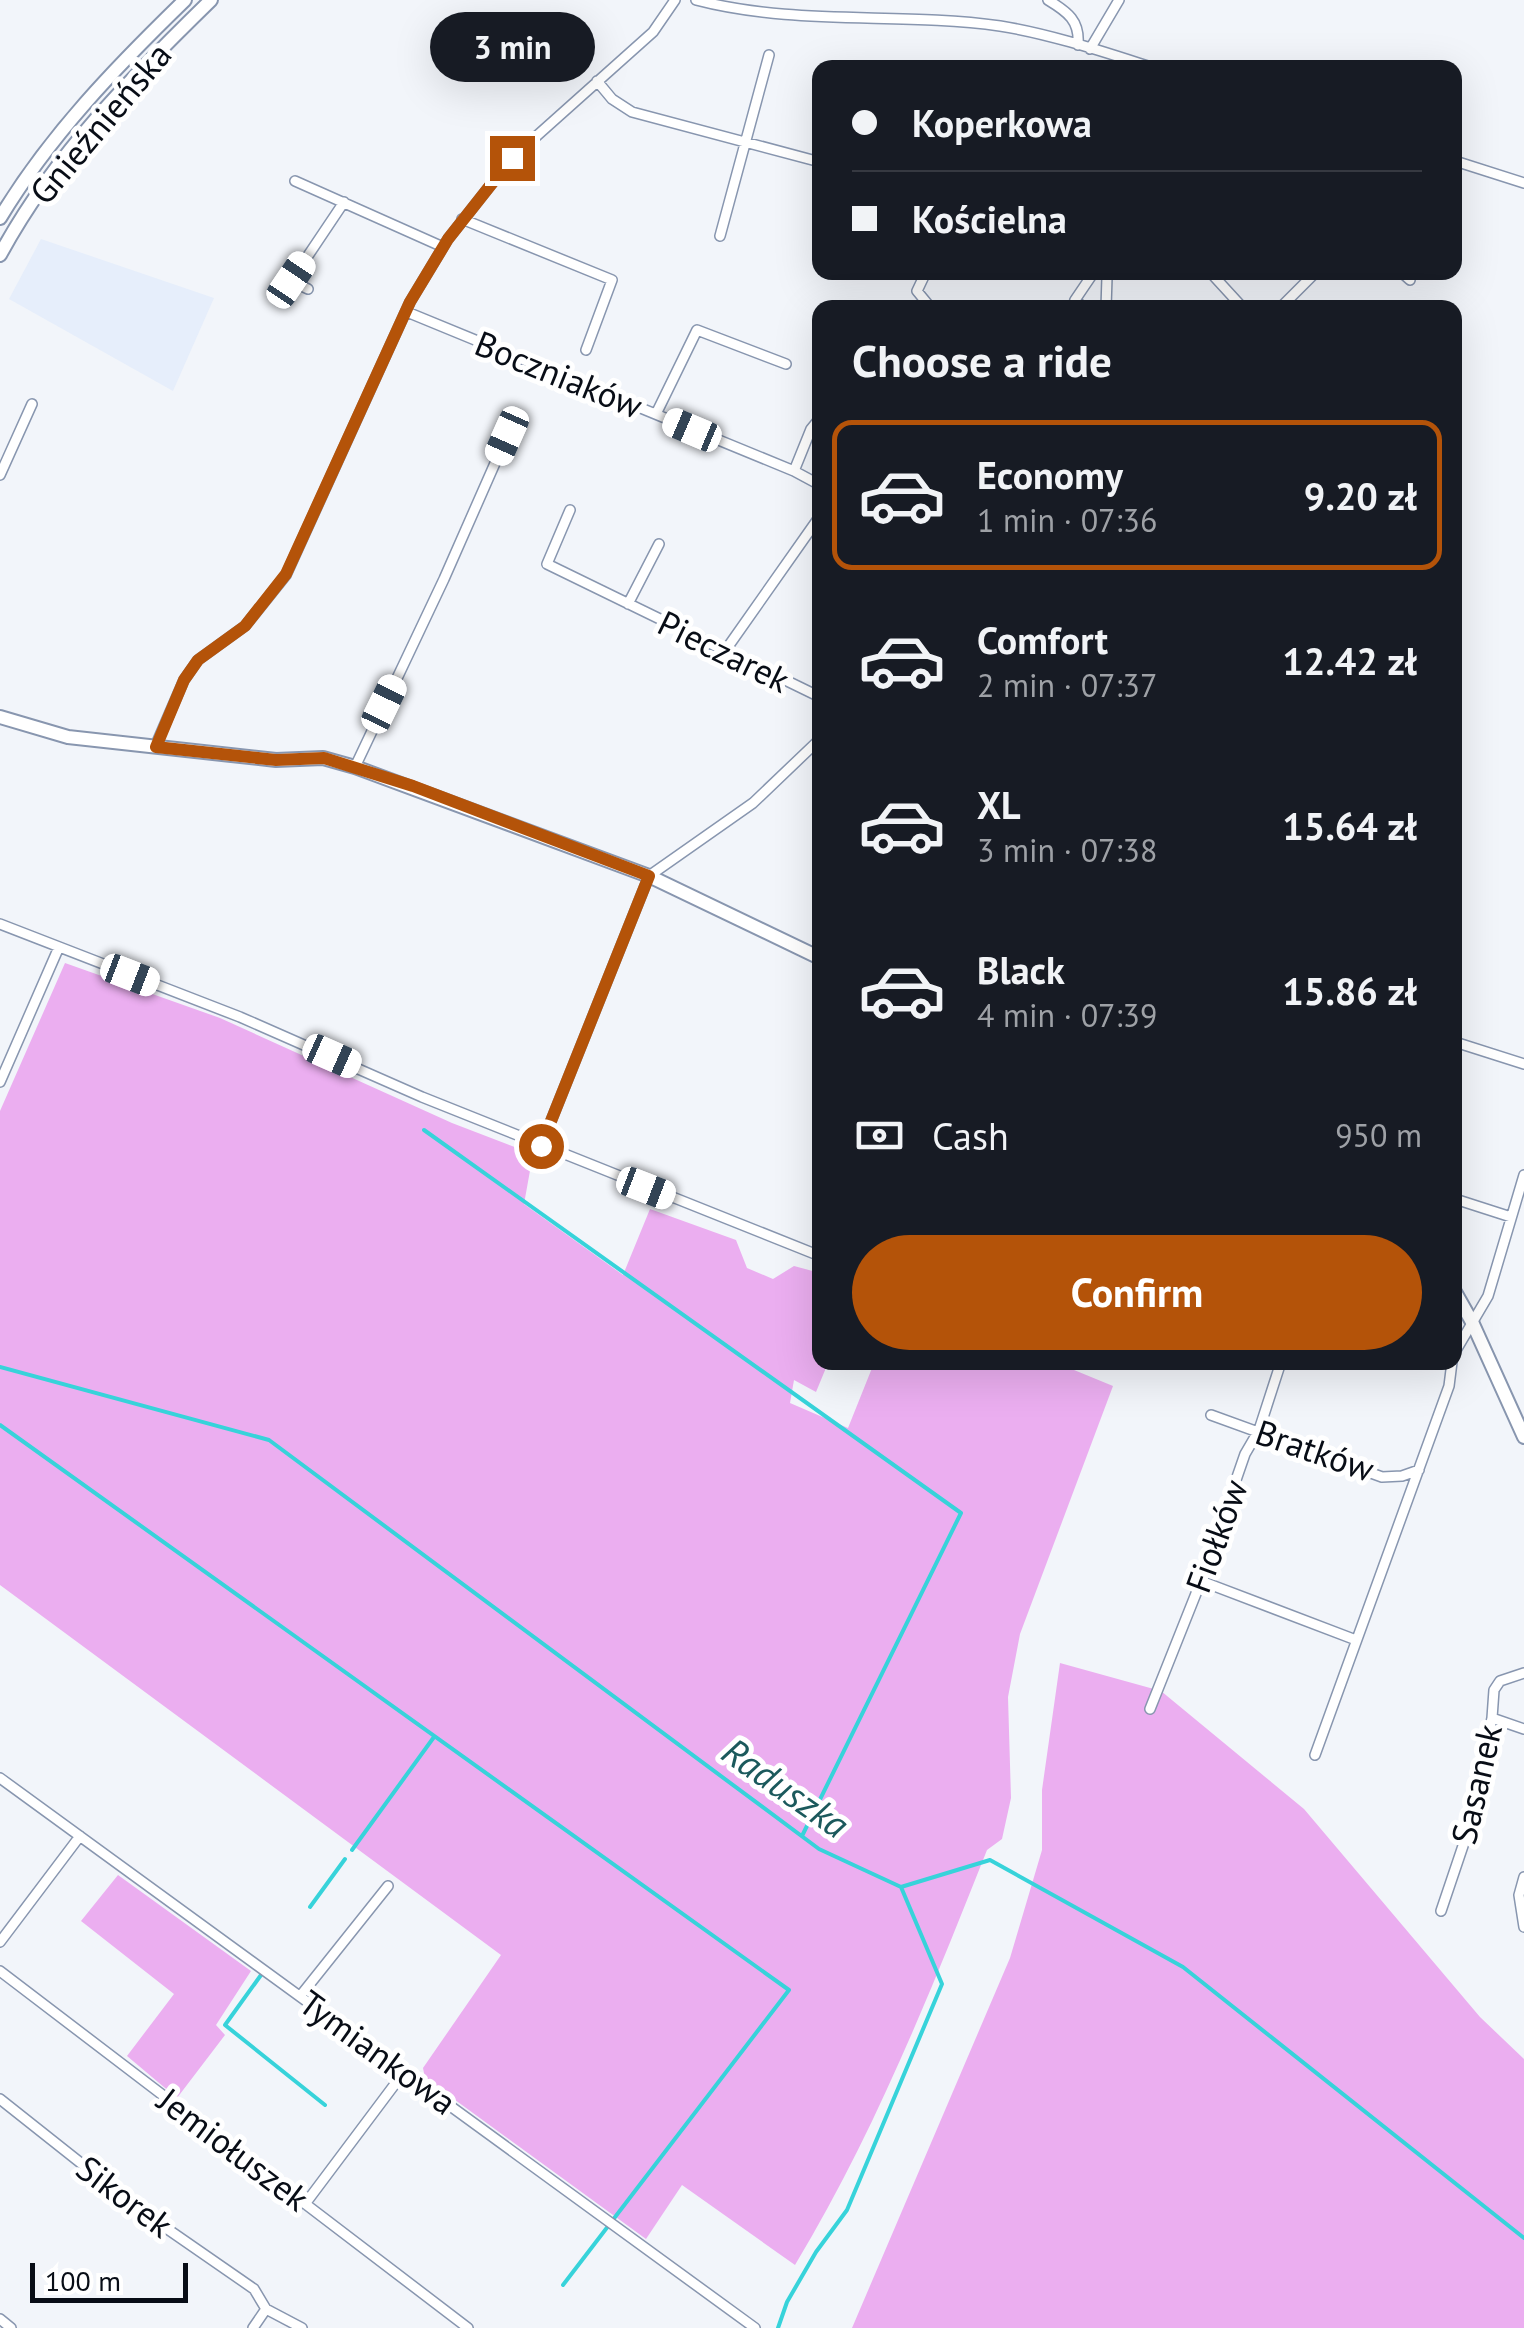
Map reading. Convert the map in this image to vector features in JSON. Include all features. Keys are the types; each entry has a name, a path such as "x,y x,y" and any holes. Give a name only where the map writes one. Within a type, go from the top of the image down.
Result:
{"street":[{"name":"Gnieźnieńska","path":"0,218 38,160 82,104 185,0"},
{"name":"Gnieźnieńska","path":"0,255 37,192 82,133 128,81 211,0"},
{"path":"156,747 184,680 198,660 245,626 286,574 406,312 462,219 512,158 653,32 675,0"},
{"path":"696,0 764,13 1002,26 1128,60"},
{"path":"1048,0 1068,12 1079,30 1078,45"},
{"path":"1090,48 1119,0"},
{"path":"720,236 769,55"},
{"path":"597,81 612,99 632,112 812,160"},
{"path":"1462,164 1524,183"},
{"path":"295,181 443,247"},
{"path":"308,289 291,280 344,202"},
{"path":"462,219 612,280 586,350"},
{"path":"916,300 924,280"},
{"path":"1075,300 1091,280"},
{"path":"1217,280 1236,300"},
{"path":"1288,300 1308,280"},
{"path":"919,296 923,300"},
{"name":"Boczniaków","path":"406,312 812,481"},
{"path":"656,414 697,330 786,364"},
{"path":"0,475 32,404"},
{"path":"794,471 812,429"},
{"path":"354,767 507,436"},
{"name":"Pieczarek","path":"570,510 547,564 812,694"},
{"path":"725,651 812,527"},
{"name":"Pieczarek","path":"628,604 659,544"},
{"path":"0,716 64,736 276,760 324,758 649,876 812,954"},
{"path":"541,1146 649,876 753,803 812,747"},
{"path":"0,924 302,1042 541,1146 812,1253"},
{"path":"0,1082 59,947"},
{"path":"1462,1045 1524,1064"},
{"path":"1462,1340 1488,1296 1524,1175"},
{"path":"1462,1201 1512,1217"},
{"path":"1462,1304 1524,1437"},
{"name":"Fiołków","path":"1150,1709 1278,1370"},
{"name":"Bratków","path":"1315,1755 1449,1386 1451,1370"},
{"name":"Bratków","path":"1210,1415 1382,1476 1402,1476 1419,1470"},
{"path":"1201,1581 1356,1640"},
{"name":"Sasanek","path":"1441,1910 1468,1831 1492,1718 1494,1690 1500,1681 1524,1673"},
{"path":"1492,1718 1524,1729"},
{"name":"Tymiankowa","path":"0,1778 755,2328"},
{"path":"0,1942 80,1836"},
{"path":"1524,1877 1519,1895 1524,1927"},
{"path":"301,1995 388,1886"},
{"name":"Jemiołuszek","path":"0,1970 468,2328"},
{"path":"305,2204 404,2072"},
{"name":"Sikorek","path":"0,2100 140,2210 254,2289 266,2309"},
{"path":"253,2328 266,2309 302,2328"},
{"path":"0,2320 11,2328"}],"shaded area":[{"path":"41,239 214,298 173,391 9,299"},
{"path":"65,963 220,1018 452,1123 533,1154 524,1204 623,1275 650,1209 736,1240 747,1268 773,1279 794,1266 812,1271 812,1370 825,1370 816,1392 794,1380 790,1403 848,1428 871,1370 1074,1370 1113,1386 1020,1634 1008,1697 1011,1798 1002,1839 987,1850 876,2113 795,2265 682,2185 646,2239 425,2078 423,2068 501,1955 0,1585 0,1111"},
{"path":"1060,1663 1161,1691 1304,1809 1480,2017 1524,2059 1524,2328 852,2328 1010,1958 1042,1850 1042,1790"},
{"path":"118,1875 251,1971 216,2025 225,2035 177,2098 127,2056 174,1994 81,1921"}],"waterway":[{"path":"424,1130 961,1513 802,1836"},
{"name":"Raduszka","path":"0,1367 269,1440 819,1849 901,1887 990,1860 1183,1967 1524,2238"},
{"path":"0,1425 789,1990 563,2285"},
{"path":"352,1850 434,1737"},
{"path":"310,1907 345,1859"},
{"path":"778,2328 787,2302 816,2252 847,2210 942,1984 901,1887"},
{"path":"261,1975 225,2025 325,2105"}],"route":[{"path":"512,158 462,219 410,302 286,574 245,626 198,660 184,680 156,747 276,760 324,758 413,786 649,876 541,1146"}]}
